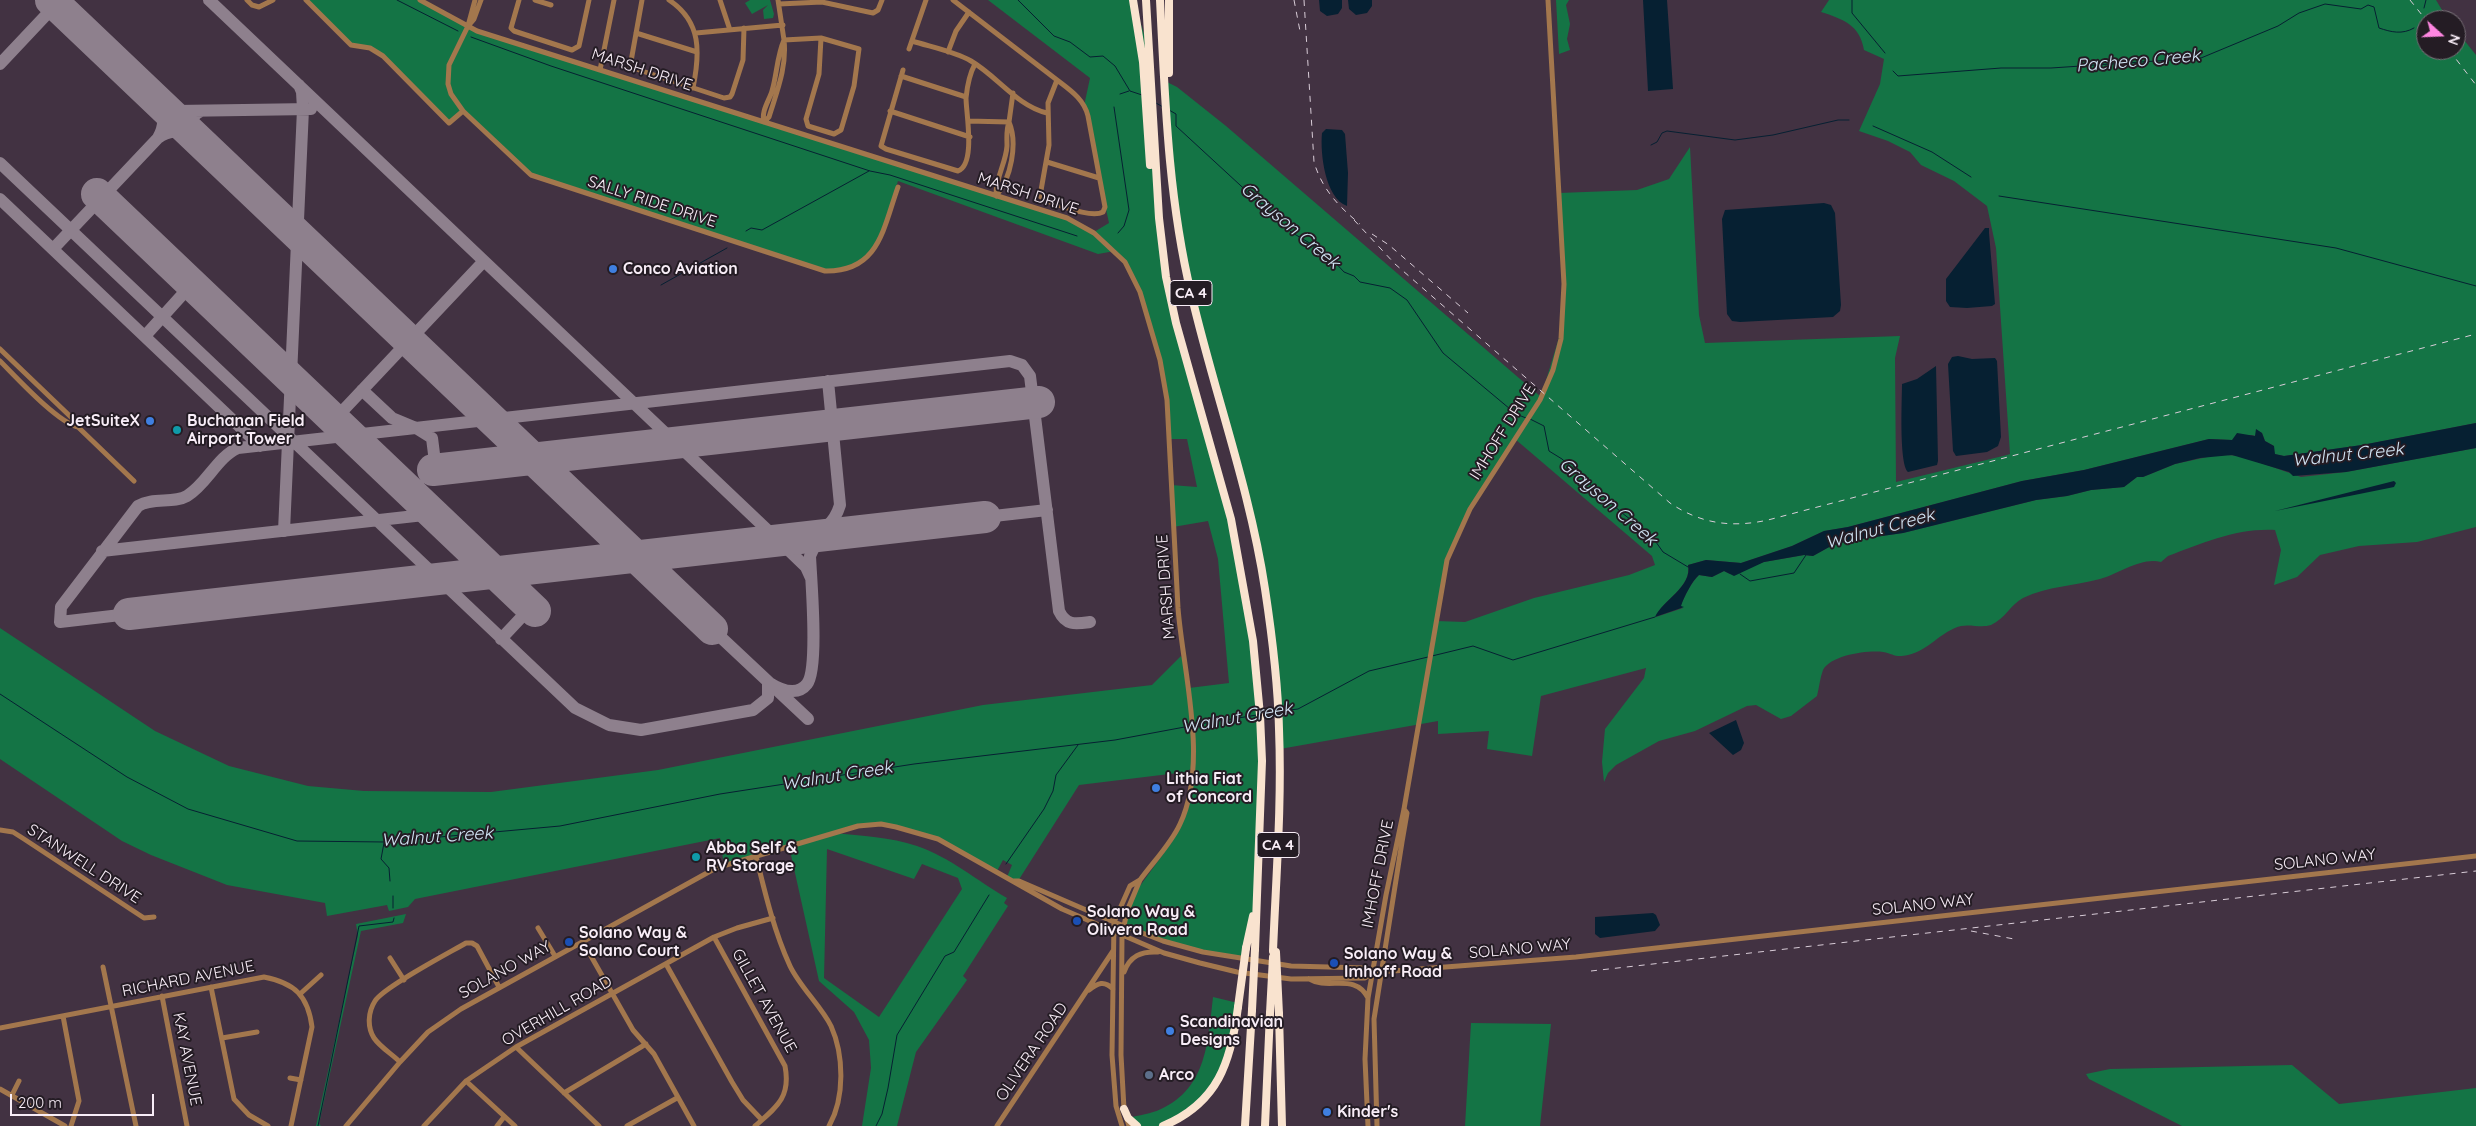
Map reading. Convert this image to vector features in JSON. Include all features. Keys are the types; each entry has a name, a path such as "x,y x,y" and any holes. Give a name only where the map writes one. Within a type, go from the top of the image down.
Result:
{"highway":[{"path":"1133,0 1146,65"},
{"path":"1146,0 1146,65"},
{"path":"1160,0 1166,80"},
{"path":"1166,80 1169,0"},
{"name":"CA 4","path":"1146,65 1152,190 1158,203 1161,241 1169,294 1232,519 1249,612 1256,670 1262,761 1255,949 1245,1126"},
{"name":"CA 4","path":"1166,80 1168,137 1177,225 1191,293 1254,528 1265,588 1275,667 1280,760 1274,930 1275,952 1265,1126"},
{"path":"1163,1126 1192,1110 1216,1083 1230,1055 1246,948 1256,902"},
{"path":"1275,952 1279,1014 1282,1126"},
{"path":"1124,1109 1128,1118 1137,1126"}],"street":[{"path":"247,0 252,5 259,7 273,0"},
{"path":"306,0 347,42 354,47 375,50 383,56 450,123 463,111"},
{"name":"MARSH DRIVE","path":"420,0 468,26 600,70 1067,218 1094,233 1125,262 1140,292 1165,382 1178,608 1180,633 1187,669 1193,759 1188,802 1180,824 1140,880 1123,926 1121,1055 1124,1109 1129,1126"},
{"path":"468,26 475,0"},
{"path":"468,26 474,19 481,0"},
{"path":"519,0 511,28 514,32 572,50 579,46 589,0"},
{"path":"535,0 550,5"},
{"path":"600,70 614,0"},
{"path":"642,0 630,68 724,98 730,97 742,60 744,28"},
{"path":"669,0 688,16 696,33 697,52 693,88"},
{"path":"720,0 730,30"},
{"path":"764,122 770,117 783,73 786,54 778,2 822,2 874,14 882,0"},
{"path":"909,49 926,0"},
{"path":"953,0 1057,80 1079,98 1086,110 1105,207 1104,212 1099,215 1087,213 1042,198 1040,190 1047,162 1049,133 1047,113 1050,93 1057,80"},
{"name":"IMHOFF DRIVE","path":"1368,1126 1365,1059 1368,998 1404,809 1446,560 1457,534 1484,486 1540,400 1558,355 1565,303 1548,0"},
{"path":"948,52 956,31 969,12"},
{"path":"696,33 783,25"},
{"name":"SALLY RIDE DRIVE","path":"468,26 452,58 448,72 451,94 463,111 531,176 825,271 849,269 857,266 869,256 878,244 898,187"},
{"path":"636,34 697,52"},
{"path":"784,40 822,38 859,49 854,86 842,130 834,134 808,126 806,118 819,74 822,38"},
{"path":"912,40 948,52 975,64 1036,110 1047,113"},
{"path":"903,70 880,143 886,149 958,171 964,165 970,136 966,97 975,64"},
{"path":"901,76 966,97"},
{"path":"996,196 1002,190 1012,152 1013,131 1009,122 1013,93"},
{"path":"890,111 970,136"},
{"path":"968,121 1009,122"},
{"path":"1047,162 1099,178"},
{"path":"0,349 134,481"},
{"path":"0,361 57,416 70,425 78,427"},
{"name":"IMHOFF DRIVE","path":"1377,1126 1374,1019 1380,972 1407,813 1404,809"},
{"name":"SOLANO WAY","path":"346,1126 428,1032 461,1009 716,868 863,825 881,824 938,839 1014,881 1042,899 1164,953 1237,972 1291,979 1365,978 1372,973 1380,972 1576,957 2476,856"},
{"name":"STANWELL DRIVE","path":"0,830 13,832 144,918 154,917"},
{"path":"756,856 773,918 791,967 830,1025 840,1052 840,1087 836,1114 829,1126"},
{"name":"SOLANO WAY","path":"1014,881 1018,880 1123,926 1163,941 1228,957 1300,967 1366,968 1372,973"},
{"name":"MARSH DRIVE","path":"1114,922 1130,886 1140,880"},
{"name":"OVERHILL ROAD","path":"424,1126 466,1081 516,1047 714,937 737,928 773,918"},
{"path":"1114,922 1114,1081 1116,1106 1122,1126"},
{"path":"538,928 556,956"},
{"name":"GILLET AVENUE","path":"714,937 785,1066 788,1081 785,1094 755,1126"},
{"path":"400,1062 375,1039 369,1021 370,1010 376,999 466,943 472,942 477,946 499,987"},
{"path":"583,942 633,1030 654,1054 694,1126"},
{"name":"OLIVERA ROAD","path":"997,1126 1113,951"},
{"path":"1122,977 1127,963 1137,954 1164,953"},
{"path":"390,958 404,980"},
{"path":"666,964 743,1100 762,1120"},
{"path":"102,967 112,1006 136,1126"},
{"path":"300,994 321,975"},
{"name":"RICHARD AVENUE","path":"0,1028 264,977 282,980 300,994 310,1012 312,1027 291,1126"},
{"path":"1308,979 1314,982 1351,983 1364,991 1368,998"},
{"path":"1087,991 1100,983 1106,984 1113,989"},
{"path":"210,987 234,1099 249,1115 268,1126"},
{"name":"KAY AVENUE","path":"162,996 187,1126"},
{"path":"63,1016 79,1101 71,1126"},
{"path":"222,1038 257,1032"},
{"path":"564,1093 646,1044"},
{"path":"516,1047 599,1126"},
{"path":"290,1078 301,1080"},
{"path":"12,1095 19,1081"},
{"path":"466,1081 515,1126"},
{"path":"0,1089 65,1126"},
{"path":"627,1126 677,1098"},
{"path":"497,1126 504,1117"}],"green space":[{"path":"306,0 420,0 468,26 1067,218 1094,232 1109,223 1084,106 1090,78 988,0 1133,0 1148,46 1169,294 1238,547 1260,715 1256,902 1244,961 1203,952 1123,926 1137,890 1172,842 1188,801 1192,768 1186,772 1079,785 1018,881 1007,877 1012,865 1003,860 997,871 938,839 881,824 834,833 897,841 917,846 941,856 1007,898 1004,903 1008,906 963,976 967,980 916,1052 897,1126 862,1126 871,1068 869,1040 854,1012 819,981 789,846 724,866 720,838 415,899 408,907 389,911 387,905 327,916 325,903 227,885 151,855 122,841 0,759 0,628 155,731 229,766 308,786 364,791 491,792 658,770 983,705 1152,685 1181,656 1187,669 1189,688 1229,683 1218,559 1208,521 1173,527 1171,485 1197,487 1187,439 1169,439 1165,382 1133,276 1115,251 1098,254 898,181 878,244 857,266 825,271 531,175 464,111 449,123 375,50 354,47","holes":["827,849 914,879 922,864 958,878 962,889 879,1017 824,978"]},
{"path":"750,0 770,0 774,14 773,18 764,19 763,10 768,5 752,14 745,3"},
{"path":"1556,0 1569,0 1566,5 1570,24 1567,39 1570,50 1559,54"},
{"path":"1829,0 2436,0 2442,10 2416,10 2416,60 2466,60 2466,42 2476,55 2476,423 2362,445 2284,456 2274,454 2274,446 2265,441 2262,433 2256,430 2256,436 2251,435 2232,440 2209,439 2084,470 2022,481 1848,527 1824,531 1792,546 1741,563 1706,560 1688,565 1686,580 1656,617 1683,608 1680,607 1691,585 1699,575 1712,577 1724,571 1730,574 1764,562 1804,555 1813,556 1831,546 1847,541 1903,533 2036,500 2067,496 2091,490 2124,487 2137,477 2143,477 2175,464 2212,456 2241,456 2301,477 2346,472 2476,448 2476,527 2417,542 2359,546 2320,555 2297,577 2274,585 2281,550 2275,530 2247,531 2220,537 2168,556 2161,562 2146,562 2100,579 2032,594 2015,604 1991,625 1961,626 1947,632 1915,653 1900,656 1883,652 1868,652 1842,657 1827,665 1823,670 1817,696 1791,716 1781,719 1756,705 1747,706 1695,731 1659,741 1616,765 1608,773 1604,782 1602,762 1605,729 1644,678 1646,668 1541,696 1532,756 1487,749 1489,731 1438,734 1438,721 1280,749 1265,588 1177,225 1165,81 1177,87 1226,126 1541,397 1564,321 1559,193 1637,190 1669,179 1690,147 1699,315 1705,343 1900,336 1895,358 1896,482 2010,454 1996,248 1987,206 1954,181 1921,165 1910,152 1888,141 1859,131 1880,84 1884,59 1864,50 1859,34 1849,24 1821,12","holes":["1515,439 1652,556 1655,565 1629,575 1534,598 1465,622 1436,621 1447,560 1470,509"]},
{"path":"406,914 403,923 361,931 319,1124 321,1126 316,1126 358,935 356,924"},
{"path":"1213,997 1238,1003 1233,1040 1209,1093 1163,1126 1137,1126 1128,1118 1157,1111 1176,1100 1188,1089 1196,1076 1206,1046"},
{"path":"1471,1023 1551,1024 1540,1126 1465,1126"},
{"path":"2292,1065 2339,1104 2476,1088 2476,1126 2182,1126 2089,1079 2086,1074 2110,1069"}],"water":[{"path":"1319,0 1342,0 1342,8 1338,14 1327,16 1320,11"},
{"path":"1348,0 1372,0 1372,6 1367,13 1356,15 1349,9"},
{"path":"1643,0 1667,0 1673,89 1648,91"},
{"path":"1326,129 1342,130 1345,134 1348,173 1347,206 1334,194 1329,185 1323,163 1322,133"},
{"path":"1824,203 1831,205 1835,213 1840,311 1833,317 1732,321 1727,314 1722,219 1725,210"},
{"path":"1985,228 1989,228 1995,304 1992,306 1967,308 1950,307 1946,301 1946,279"},
{"path":"1958,356 1972,359 1995,358 1997,361 2001,437 1998,446 1987,452 1956,456 1953,451 1948,364 1952,357"},
{"path":"1936,366 1937,465 1908,472 1905,467 1902,445 1902,384 1917,379"},
{"path":"2476,423 2476,448 2346,472 2293,476 2289,472 2232,455 2200,458 2175,464 2143,477 2137,477 2124,487 2091,490 2067,496 2036,500 1903,533 1847,541 1831,546 1813,556 1804,555 1764,562 1734,576 1724,571 1712,577 1699,575 1684,598 1681,606 1684,607 1655,617 1686,580 1688,565 1706,560 1741,563 1792,546 1824,531 1848,527 2022,481 2084,470 2209,439 2232,440 2237,433 2255,436 2256,429 2262,433 2265,441 2274,446 2275,454 2284,456 2362,445"},
{"path":"2394,481 2396,483 2394,487 2275,511"},
{"path":"1736,720 1744,743 1741,750 1733,755 1709,733"},
{"path":"1653,913 1656,915 1660,925 1655,931 1600,938 1595,934 1595,917"}],"waterway":[{"path":"397,0 458,31"},
{"name":"Grayson Creek","path":"1018,0 1054,36 1070,42 1090,57 1103,56 1115,66 1130,91 1142,95"},
{"name":"Pacheco Creek","path":"1852,0 1852,13 1885,53"},
{"name":"Pacheco Creek","path":"2424,8 2426,0"},
{"name":"Pacheco Creek","path":"1893,71 1898,76 2001,68 2051,68 2201,58 2278,26 2299,13 2325,4 2361,9 2368,5 2374,7 2379,28 2392,32 2401,32 2414,28"},
{"path":"471,37 551,66 870,171 890,175 1077,236"},
{"path":"1120,94 1129,91"},
{"name":"Grayson Creek","path":"1156,103 1163,107"},
{"path":"1114,107 1129,210 1124,226 1118,233"},
{"name":"Grayson Creek","path":"1169,110 1176,114 1176,126 1291,232 1313,245 1318,254 1331,258 1344,272 1354,276 1360,282 1390,288 1407,300 1443,353 1516,414 1526,418"},
{"path":"1651,145 1657,142 1662,133 1667,131 1735,140 1773,135 1838,120 1849,120"},
{"path":"1873,126 1932,152 1971,177"},
{"path":"746,231 751,228 762,230 869,171"},
{"path":"1999,196 2336,248 2476,286"},
{"path":"661,285 727,248"},
{"name":"Grayson Creek","path":"1530,419 1544,426 1549,451 1562,459 1622,513 1651,535 1663,552 1688,567"},
{"name":"Walnut Creek","path":"1740,574 1750,581 1794,573 1806,555"},
{"name":"Walnut Creek","path":"1432,656 1473,646 1513,660 1655,617"},
{"name":"Walnut Creek","path":"1281,711 1298,709 1369,671 1428,657"},
{"name":"Walnut Creek","path":"0,694 127,777 188,809 297,841 385,842 560,826 720,794 914,764 1115,740 1190,726"},
{"name":"Walnut Creek","path":"1263,714 1274,712"},
{"name":"Walnut Creek","path":"1194,725 1257,715"},
{"path":"1006,864 1044,809 1053,791 1056,775 1078,745"},
{"path":"384,843 381,859 389,868 390,881"},
{"path":"876,1126 882,1114 897,1035 945,956 954,952 989,895"},
{"path":"393,896 393,908"},
{"path":"318,1126 359,926 393,922 394,918"}],"taxiway":[{"path":"209,0 779,541 806,567 811,578"},
{"path":"0,64 48,13 56,9 65,13"},
{"path":"284,531 303,109 302,92 299,85"},
{"path":"157,101 176,111 311,109"},
{"path":"53,249 158,138 163,119 157,101"},
{"path":"158,138 169,133 180,132 200,142 193,130 192,121 193,117 201,111"},
{"path":"0,163 575,708 609,725 641,730 753,710 768,698 768,682"},
{"path":"0,199 260,446"},
{"path":"334,420 484,261"},
{"path":"145,336 192,284"},
{"path":"129,614 60,622 61,607 138,506 144,503 176,500 187,496 200,485 224,458 238,448 1010,361 1022,365 1030,376 1059,611 1068,622 1090,622"},
{"path":"803,538 816,533 831,523 840,505 828,381"},
{"path":"362,390 392,418 416,428 432,438 436,470"},
{"path":"985,517 1047,510"},
{"path":"102,551 433,514"},
{"path":"768,682 788,691 793,691 803,688 811,675 813,661 813,603 810,556 816,543 830,535"},
{"path":"501,639 531,607"},
{"path":"712,629 808,719"}],"runway":[{"path":"51,0 712,629"},
{"path":"97,194 535,611"},
{"path":"433,470 1039,402"},
{"path":"129,614 985,517"}],"railway":[{"path":"1294,0 1300,31"},
{"path":"1304,0 1314,162 1326,189 1345,211 1360,224"},
{"path":"2410,0 2418,10"},
{"path":"2457,60 2476,85"},
{"path":"1354,220 1395,264 1670,503 1693,516 1729,524 1768,520 2476,334"},
{"path":"1372,234 1389,245 1468,313"},
{"path":"1591,971 2476,871"},
{"path":"1971,931 2014,939"}],"place":[{"name":"Conco Aviation","path":"613,269"},
{"name":"JetSuiteX","path":"150,421"},
{"name":"Buchanan Field Airport Tower","path":"177,430"},
{"name":"Lithia Fiat of Concord","path":"1156,788"},
{"name":"Abba Self & RV Storage","path":"696,857"},
{"name":"Solano Way & Olivera Road","path":"1077,921"},
{"name":"Solano Way & Solano Court","path":"569,942"},
{"name":"Solano Way & Imhoff Road","path":"1334,963"},
{"name":"Scandinavian Designs","path":"1170,1031"},
{"name":"Arco","path":"1149,1075"},
{"name":"Kinder's","path":"1327,1112"}]}
